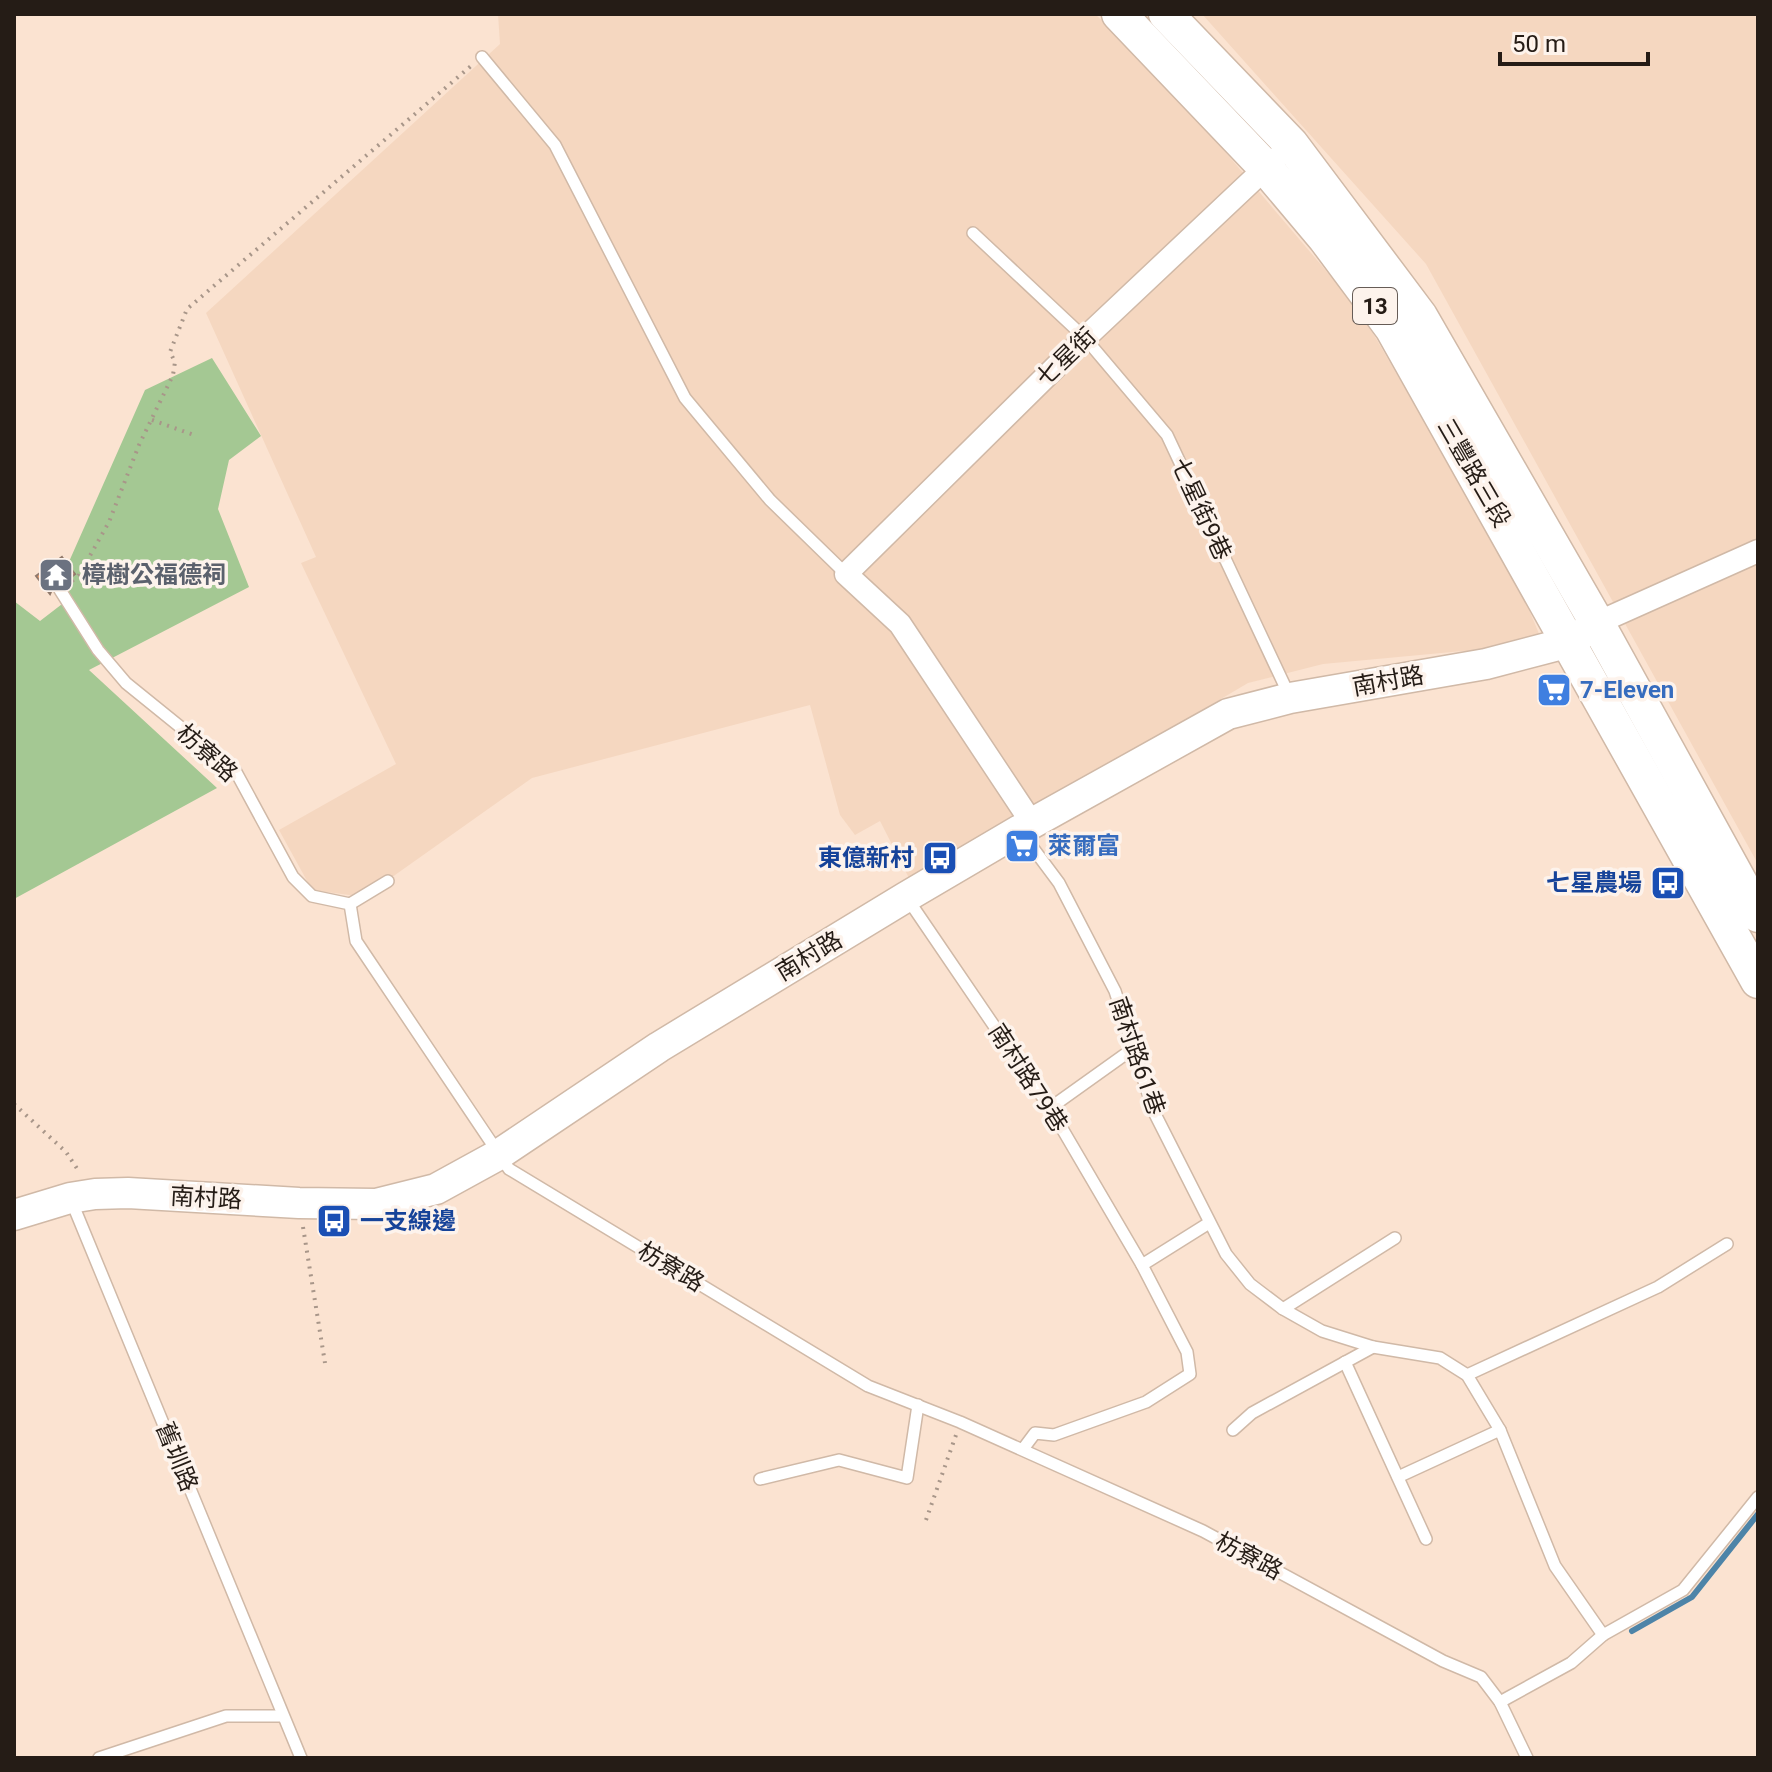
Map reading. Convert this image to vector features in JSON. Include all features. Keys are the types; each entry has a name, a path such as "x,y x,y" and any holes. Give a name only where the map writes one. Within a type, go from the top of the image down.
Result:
{"main road":[{"name":"三豐路三段","path":"1119,14 1266,168 1325,238 1392,328 1758,915"},
{"name":"三豐路三段","path":"1166,14 1291,144 1420,316 1584,633 1758,981"}],"street":[{"name":"七星街","path":"846,574 1085,338 1291,144"},
{"path":"1584,633 1758,551"},
{"path":"846,574 900,624 1026,826"},
{"name":"南村路","path":"14,1215 83,1196 128,1193 299,1203 376,1204 436,1189 498,1155 659,1047 906,897 1026,826 1228,714 1290,698 1486,664 1584,633"}],"lane":[{"path":"482,57 555,145 685,398 770,500 846,574"},
{"name":"七星街9巷","path":"973,233 1085,338 1167,435 1290,698"},
{"name":"枋寮路","path":"60,590 98,650 126,683 236,772 293,877 312,896 350,904 356,941 509,1169 868,1386 1023,1449 1203,1531 1443,1661 1481,1677 1500,1702"},
{"name":"南村路61巷","path":"1026,826 1115,991 1154,1112 1209,1223 1226,1254 1250,1284 1283,1309"},
{"path":"350,904 388,881"},
{"name":"南村路79巷","path":"906,897 1050,1108 1142,1265 1187,1352 1190,1374 1146,1402 1054,1435 1035,1433 1023,1449"},
{"path":"1050,1108 1134,1048"},
{"name":"舊圳路","path":"83,1196 282,1716 301,1758"},
{"path":"1142,1265 1209,1223"},
{"path":"1395,1238 1283,1309 1322,1331 1373,1347 1440,1358 1467,1375 1500,1430 1555,1566 1603,1635"},
{"path":"1467,1375 1658,1287 1727,1244"},
{"path":"1233,1430 1252,1413 1373,1347"},
{"path":"1345,1362 1426,1539"},
{"path":"760,1479 839,1460 907,1478 918,1405"},
{"path":"1398,1477 1500,1430"},
{"path":"1527,1758 1500,1702 1571,1663 1603,1635 1683,1590 1758,1497"},
{"path":"99,1758 226,1716 282,1716"}],"path":[{"path":"60,590 79,575 109,522 120,488 173,375 175,362 170,352 187,309 482,57"},
{"path":"152,420 194,435"},
{"path":"14,1104 66,1152 83,1196"},
{"path":"299,1203 325,1363"},
{"path":"926,1520 960,1422"}],"shaded area":[{"path":"498,14 1095,14 1166,82 1339,286 1374,335 1517,581 1545,648 1499,666 1463,651 1323,664 1248,683 911,882 880,821 855,835 840,815 810,705 532,778 364,897 312,890 279,830 396,764 301,563 316,557 206,313 500,44"},
{"path":"1202,14 1758,14 1758,864 1426,264"}],"green space":[{"path":"212,358 261,436 229,460 218,509 249,587 89,670 217,788 14,899 14,601 40,621 66,601 60,582 145,390"}],"building":[{"name":"樟樹公福德祠","path":"62,557 75,574 64,583 55,583 50,594 36,576"}],"waterway":[{"path":"1632,1631 1692,1597 1758,1514"}],"place":[{"name":"樟樹公福德祠","path":"56,575"},
{"name":"7-Eleven","path":"1554,690"},
{"name":"萊爾富","path":"1022,846"},
{"name":"東億新村","path":"940,858"},
{"name":"七星農場","path":"1668,883"},
{"name":"一支線邊","path":"334,1221"}]}
